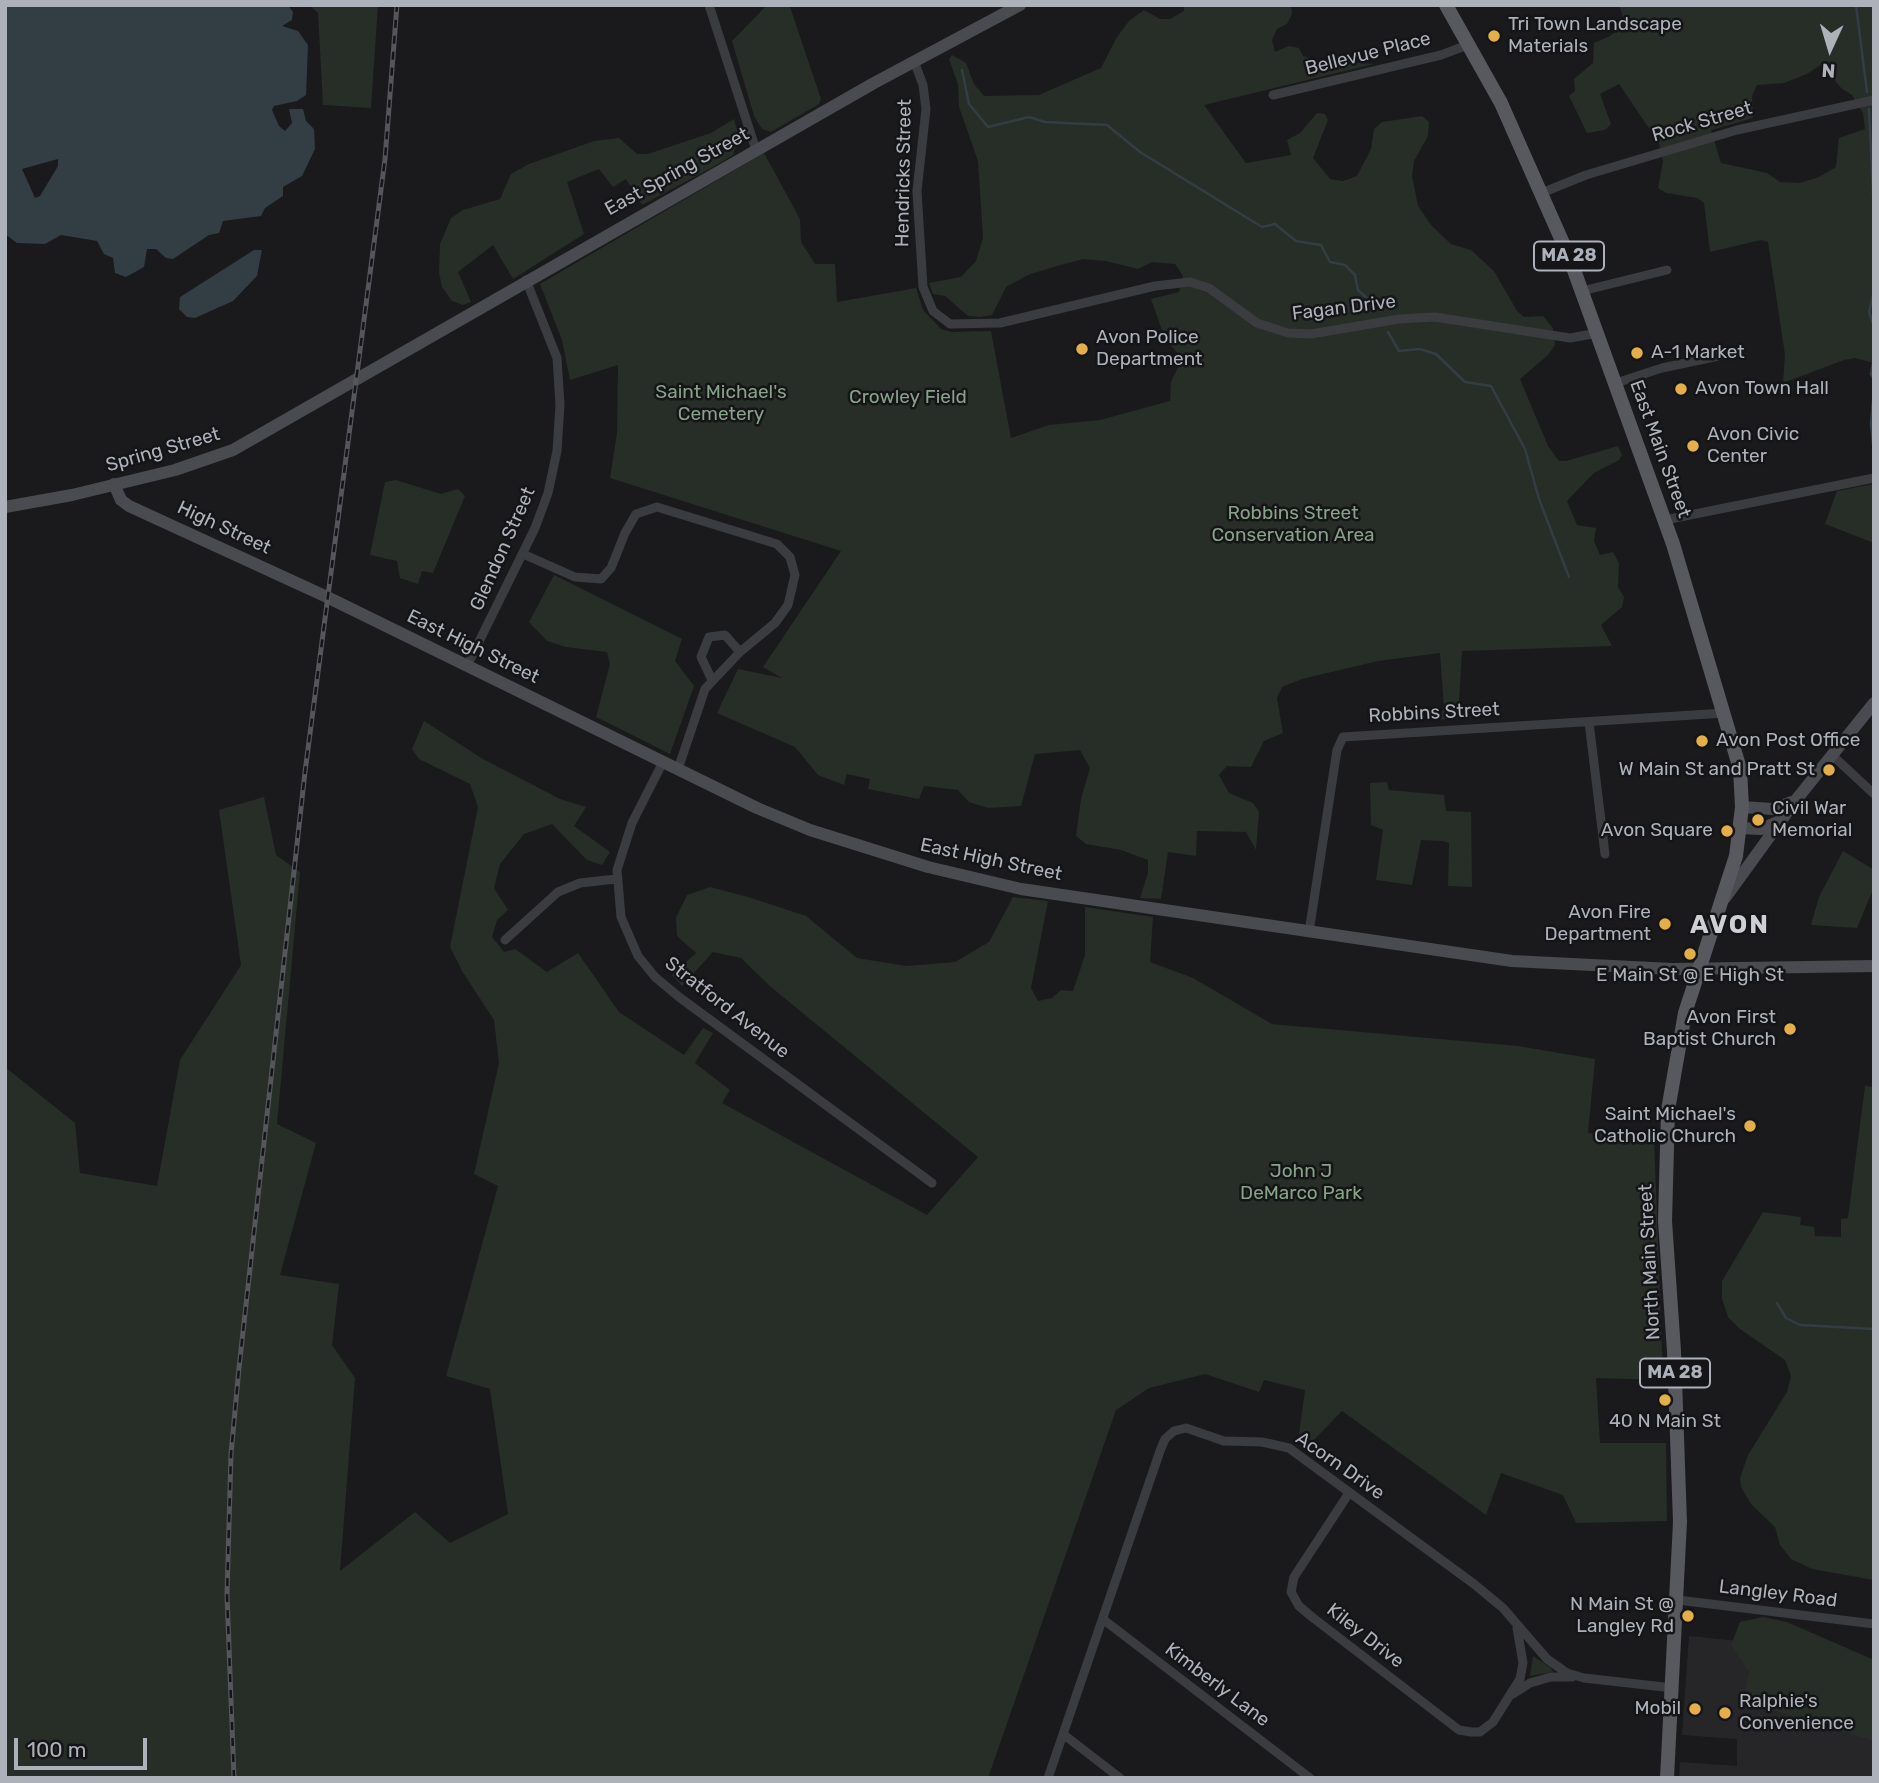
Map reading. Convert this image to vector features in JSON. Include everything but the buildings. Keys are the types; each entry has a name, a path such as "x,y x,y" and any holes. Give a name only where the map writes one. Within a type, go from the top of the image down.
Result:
{"main road":[{"name":"East Spring Street","path":"356,378 757,149 1020,5"},
{"name":"East Main Street","path":"1446,5 1470,44 1544,192 1598,333 1665,520 1725,713 1740,769 1742,807"},
{"name":"Spring Street","path":"5,507 211,460 276,428 356,378"},
{"name":"High Street","path":"114,484 121,500 129,506 327,597"},
{"name":"East High Street","path":"327,597 663,762 810,830 951,874 1021,889 1512,961 1699,968 1874,966"},
{"path":"1724,898 1796,800 1874,703"},
{"path":"1742,807 1777,808 1796,800"},
{"name":"MA 28","path":"1699,968 1724,898 1740,828 1742,807"},
{"path":"1740,828 1764,829 1780,821"},
{"name":"North Main Street","path":"1678,1600 1679,1459 1665,1222 1665,1156 1672,1075 1685,1013 1699,968"},
{"name":"MA 28","path":"1667,1778 1678,1600"}],"street":[{"path":"709,5 757,149"},
{"name":"Bellevue Place","path":"1273,95 1441,55 1470,44"},
{"name":"Hendricks Street","path":"914,61 923,85 926,108 917,191 923,287"},
{"name":"Rock Street","path":"1544,192 1586,175 1737,130 1874,100"},
{"path":"1582,290 1667,270"},
{"name":"Glendon Street","path":"467,666 523,554 548,493 557,451 560,405 554,349 526,280"},
{"name":"Fagan Drive","path":"923,287 933,311 943,321 958,325 1008,321 1155,286 1190,282 1209,288 1257,323 1288,334 1311,334 1426,317 1570,338 1598,333"},
{"path":"1616,383 1662,368 1728,354"},
{"path":"1665,520 1874,478"},
{"path":"523,554 575,578 596,580 608,572 627,528 636,514 645,509 668,509 739,530 777,544 785,551 795,575 792,594 783,615 712,680 703,694 678,769"},
{"path":"712,680 701,657 709,637 726,635 740,652"},
{"name":"Robbins Street","path":"1309,932 1341,738 1353,735 1725,713"},
{"path":"1589,722 1605,854"},
{"path":"1832,755 1874,794"},
{"name":"Stratford Avenue","path":"663,762 627,835 616,880 618,905 625,929 638,956 655,977 932,1183"},
{"path":"505,940 558,892 580,883 616,880"},
{"name":"Acorn Drive","path":"1048,1778 1160,1451 1165,1439 1174,1431 1186,1428 1224,1441 1289,1448 1474,1584 1503,1608 1546,1659 1567,1672 1584,1678 1673,1688"},
{"name":"Kiley Drive","path":"1349,1493 1294,1577 1291,1592 1299,1606 1459,1730 1480,1731 1493,1722 1512,1694 1523,1663 1516,1625"},
{"name":"Langley Road","path":"1678,1600 1874,1624"},
{"name":"Kimberly Lane","path":"1104,1620 1310,1778"},
{"name":"Kiley Drive","path":"1512,1694 1530,1683 1551,1677 1584,1678"},
{"path":"1063,1734 1121,1778"}],"shaded area":[{"path":"5,5 288,5 293,12 292,20 282,26 298,31 308,45 306,95 297,101 274,106 272,110 279,126 285,131 292,123 289,109 303,109 306,121 314,129 315,149 302,176 283,187 283,196 265,208 261,216 223,221 219,233 209,235 173,259 166,258 156,249 147,249 144,267 126,277 115,273 113,258 104,254 97,241 61,235 45,244 17,243 5,234","holes":["58,159 58,166 40,196 35,198 22,169"]},
{"path":"254,250 262,250 257,276 233,301 195,318 187,317 179,309 180,297"},
{"path":"1689,1636 1760,1643 1760,1696 1741,1693 1740,1696 1874,1737 1874,1778 1679,1778 1680,1762 1737,1766 1737,1739 1682,1735"}],"green space":[{"path":"309,5 378,5 371,108 323,105 318,13"},
{"path":"767,5 797,5 790,7 821,99 819,104 771,132 762,129 754,116 732,41"},
{"path":"1184,5 1291,5 1292,14 1287,24 1277,29 1272,40 1275,52 1289,46 1299,48 1303,56 1317,60 1374,64 1204,105 1246,163 1291,155 1287,140 1300,133 1317,113 1325,114 1328,120 1313,158 1330,179 1343,181 1357,176 1371,149 1374,129 1382,122 1422,116 1429,122 1428,136 1414,161 1412,176 1418,206 1432,226 1451,244 1471,250 1494,271 1517,311 1524,317 1543,316 1553,328 1555,345 1548,355 1520,379 1548,446 1559,461 1618,446 1622,455 1619,460 1594,473 1567,501 1577,525 1596,528 1594,541 1600,555 1613,552 1619,563 1618,587 1624,597 1622,607 1601,625 1612,646 1462,651 1458,718 1437,720 1444,708 1440,653 1378,661 1302,679 1282,687 1277,698 1283,733 1264,741 1251,767 1227,766 1219,775 1229,793 1253,803 1259,812 1256,850 1246,832 1197,831 1196,856 1168,852 1161,899 1140,898 1148,873 1148,860 1121,850 1086,844 1076,836 1081,799 1090,768 1080,750 1035,754 1021,806 988,808 969,802 958,790 924,786 919,799 868,789 870,779 847,774 844,785 818,775 795,747 717,713 738,669 782,678 763,667 841,551 610,478 617,433 618,365 570,380 562,340 540,284 764,153 800,219 801,242 815,264 835,264 837,302 916,288 923,310 941,329 952,332 991,331 1011,438 1049,425 1100,420 1170,401 1171,382 1179,365 1179,355 1165,339 1151,299 1179,292 1183,276 1175,264 1152,262 1138,269 1083,259 1057,266 1028,275 1006,287 992,315 980,317 968,316 945,296 933,294 929,283 961,277 976,261 983,238 978,161 959,107 958,84 949,59 952,55 966,63 974,84 984,96 1039,95 1101,68 1117,37 1129,21 1144,10 1160,19 1170,19 1184,11"},
{"path":"1619,5 1874,5 1874,363 1855,358 1844,360 1783,383 1785,355 1768,242 1761,240 1710,252 1704,203 1697,198 1666,193 1658,188 1663,162 1659,143 1619,84 1600,94 1611,124 1605,130 1587,133 1569,96 1575,91 1574,79 1593,63 1594,43 1610,36 1621,27 1623,17","holes":["1822,64 1841,88 1852,95 1863,113 1865,129 1839,138 1836,167 1819,177 1800,183 1780,182 1767,173 1721,163 1711,130 1753,118 1752,96 1757,85 1784,83 1807,74"]},
{"path":"734,119 739,137 733,155 713,167 642,205 626,179 613,187 599,169 567,182 584,234 513,279 493,245 458,272 471,302 463,305 452,301 442,287 439,272 440,244 451,218 463,210 500,199 511,174 529,164 594,141 619,138 637,154 648,154 711,133"},
{"path":"396,480 441,494 458,489 465,496 433,573 422,571 418,584 400,578 397,561 370,555 385,482"},
{"path":"1874,484 1874,543 1825,524 1837,491"},
{"path":"554,575 682,639 675,661 694,686 670,754 596,717 610,664 607,652 566,647 547,641 529,622"},
{"name":"John J DeMarco Park","path":"424,721 483,759 560,799 586,807 574,826 610,852 602,865 587,860 552,824 524,834 500,864 494,888 508,910 497,920 492,937 504,952 515,949 547,972 578,953 619,1012 684,1055 703,1028 713,1033 695,1063 730,1090 722,1103 927,1215 978,1157 771,987 741,958 713,952 682,986 672,975 696,953 677,936 676,918 687,895 710,887 748,897 806,916 857,958 906,966 955,962 989,942 1013,897 1048,901 1031,988 1038,1001 1052,998 1061,990 1073,991 1085,955 1085,907 1153,917 1150,962 1193,978 1272,1024 1518,1046 1595,1059 1588,1133 1654,1137 1663,1380 1596,1378 1600,1443 1666,1443 1667,1521 1576,1523 1563,1495 1501,1473 1486,1515 1342,1411 1309,1445 1299,1434 1305,1390 1264,1380 1259,1392 1205,1374 1149,1388 1116,1410 988,1778 5,1778 5,1067 75,1123 80,1173 157,1186 180,1060 241,965 219,810 264,797 276,855 300,872 277,1124 316,1143 280,1275 339,1284 332,1345 355,1378 340,1571 415,1512 450,1543 508,1514 490,1389 446,1376 498,1186 474,1174 499,1063 494,1020 462,971 450,947 478,807 470,784 419,759 412,749"},
{"path":"1387,782 1389,790 1444,795 1446,811 1471,812 1472,887 1448,886 1449,843 1443,841 1421,840 1412,885 1376,880 1383,830 1371,825 1370,783"},
{"path":"1843,851 1874,870 1874,887 1857,928 1811,925 1819,897"},
{"path":"1865,1086 1874,1087 1874,1580 1812,1569 1791,1559 1780,1545 1775,1527 1751,1504 1741,1487 1740,1478 1748,1455 1787,1392 1791,1376 1785,1360 1740,1329 1728,1317 1722,1299 1722,1281 1763,1212 1801,1217 1800,1225 1814,1227 1815,1236 1841,1237 1841,1219 1848,1218"},
{"path":"1763,1617 1787,1622 1874,1660 1874,1741 1743,1701 1749,1672 1731,1645 1740,1622"},
{"path":"1533,1656 1551,1668 1553,1672 1530,1676"}],"waterway":[{"path":"1856,5 1867,92"},
{"path":"962,70 969,104 988,127 1029,117 1045,122 1107,125 1140,152 1262,227 1275,224 1296,241 1321,245 1330,262 1345,265 1355,275 1358,290 1381,311"},
{"path":"1869,109 1874,215"},
{"path":"1874,292 1869,312 1874,326"},
{"path":"1388,332 1399,351 1420,349 1436,354 1465,382 1491,386 1525,449 1539,499 1569,577"},
{"path":"1874,357 1871,374 1874,380"},
{"path":"1874,389 1871,424 1874,453"},
{"path":"1777,1303 1786,1318 1800,1325 1874,1329"}],"railway":[{"path":"234,1778 227,1595 231,1454 305,772 385,159 397,5"}],"place":[{"name":"Tri Town Landscape Materials","path":"1494,36"},
{"name":"Avon Police Department","path":"1082,349"},
{"name":"A-1 Market","path":"1637,353"},
{"name":"Avon Town Hall","path":"1681,389"},
{"name":"Avon Civic Center","path":"1693,446"},
{"name":"Avon Post Office","path":"1702,741"},
{"name":"W Main St and Pratt St","path":"1829,770"},
{"name":"Civil War Memorial","path":"1758,820"},
{"name":"Avon Square","path":"1727,831"},
{"name":"Avon Fire Department","path":"1665,924"},
{"name":"E Main St @ E High St","path":"1690,954"},
{"name":"Avon First Baptist Church","path":"1790,1029"},
{"name":"Saint Michael's Catholic Church","path":"1750,1126"},
{"name":"40 N Main St","path":"1665,1400"},
{"name":"N Main St @ Langley Rd","path":"1688,1616"},
{"name":"Mobil","path":"1695,1709"},
{"name":"Ralphie's Convenience","path":"1725,1713"}],"district":[{"name":"AVON","path":"1730,925"}],"park label":[{"name":"Crowley Field","path":"908,398"},
{"name":"Saint Michael's Cemetery","path":"721,404"},
{"name":"Robbins Street Conservation Area","path":"1293,525"}]}
